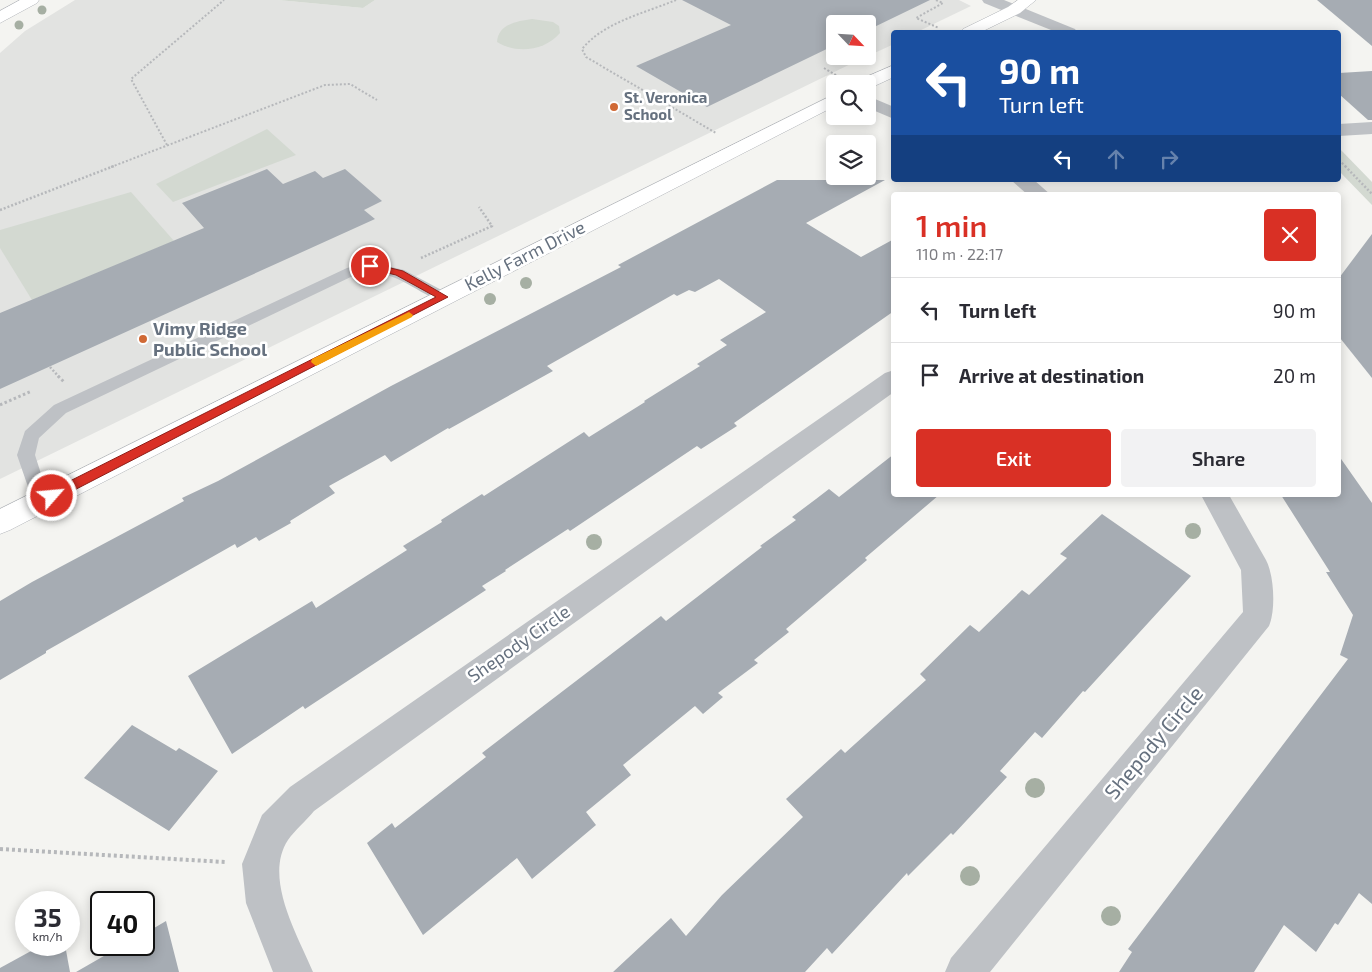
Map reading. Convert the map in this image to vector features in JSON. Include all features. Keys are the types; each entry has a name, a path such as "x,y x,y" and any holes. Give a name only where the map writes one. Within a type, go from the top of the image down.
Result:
{"street":[{"path":"0,18 31,0"},
{"path":"990,0 1064,30"},
{"path":"973,30 1014,10 1028,0"},
{"path":"876,79 891,71"},
{"name":"Kelly Farm Drive","path":"0,522 826,104"},
{"path":"876,105 891,112"},
{"path":"1341,130 1372,128"},
{"path":"1024,182 1037,192"},
{"name":"Shepody Circle","path":"293,972 265,903 260,864 275,828 302,799 891,381"},
{"name":"Shepody Circle","path":"965,972 1258,616 1256,569 1216,497"}],"lane":[{"path":"40,502 26,455 31,435 60,409 352,271 370,266 399,273 444,297"}],"path":[{"path":"167,145 131,79 224,0"},
{"path":"676,0 607,28 585,43 582,49 586,58 719,135"},
{"path":"936,0 943,3 916,18 938,28"},
{"path":"0,210 325,86 350,84 377,100"},
{"path":"1341,162 1372,194"},
{"path":"413,261 492,226 479,206"},
{"path":"0,405 32,391"},
{"path":"0,849 260,864"}],"shaded area":[{"name":"Vimy Ridge Public School","path":"75,0 278,0 363,8 375,0 959,0 971,6 921,30 891,30 891,45 876,52 876,15 826,15 826,65 849,65 0,479 0,53 25,31"},
{"path":"278,0 375,0 363,8"},
{"path":"532,19 553,22 559,26 560,33 546,44 530,49 513,48 497,42 498,36 505,27 515,22"},
{"path":"267,129 296,155 173,202 156,184"},
{"path":"1341,150 1372,182 1372,205 1341,173"},
{"path":"131,192 174,241 32,300 0,248 0,230"}],"building":[{"path":"682,0 930,0 876,26 876,15 826,15 826,49 707,107 636,66 731,25"},
{"path":"1317,0 1372,0 1372,46"},
{"path":"1372,71 1372,120 1368,120 1341,96 1341,73"},
{"path":"267,169 283,184 315,171 323,178 345,169 382,201 364,210 375,219 0,389 0,313 204,228 182,203"},
{"path":"777,180 826,180 826,185 876,185 806,223 861,257 891,241 891,313 734,423 737,426 701,449 697,446 570,531 568,529 482,586 486,590 305,709 303,706 232,754 188,676 312,601 316,608 407,550 403,546 482,494 484,496 584,432 589,437 645,402 700,366 697,364 727,345 720,340 766,312 719,279 695,292 689,290 677,296 674,294 547,366 553,371 448,428 391,462 385,455 329,486 335,493 290,521 291,523 259,541 256,537 237,548 235,544 46,651 46,653 0,680 0,601 184,501 182,498 218,481 391,386 621,267 618,265"},
{"path":"876,180 885,180 876,185"},
{"path":"1372,234 1372,378 1341,339 1341,275"},
{"path":"891,456 891,497 937,497 786,629 789,632 754,660 758,663 718,693 723,697 703,714 695,706 623,765 631,775 586,812 596,825 532,879 517,858 423,935 367,843 392,823 395,828 486,757 482,753 661,616 666,621 762,547 760,546 796,520 792,517 829,489 839,497"},
{"path":"1341,459 1372,503 1372,904 1359,893 1338,925 1335,923 1316,952 1284,925 1254,972 1119,972 1132,952 1128,949 1348,659 1340,655 1353,615 1326,572 1330,572 1282,497 1341,497"},
{"path":"1102,514 1191,576 1085,692 1083,691 1042,738 1035,732 1000,771 1007,777 953,835 951,833 908,876 907,873 832,954 827,948 805,972 613,972 671,918 686,936 722,895 803,817 786,799 841,749 845,753 926,680 920,674 970,625 979,632 1022,590 1029,595 1067,558 1060,554"},
{"path":"132,725 176,751 179,748 218,771 169,831 84,778"},
{"path":"166,921 179,972 76,972 104,956 155,956 155,928"},
{"path":"22,956 67,956 70,972 0,972 0,968"}],"slow traffic":[{"path":"316,362 409,315"}],"place":[{"name":"St. Veronica School","path":"614,107"},
{"name":"Vimy Ridge Public School","path":"143,339"}],"route":[{"path":"52,496 444,297 399,273 370,266"}]}
